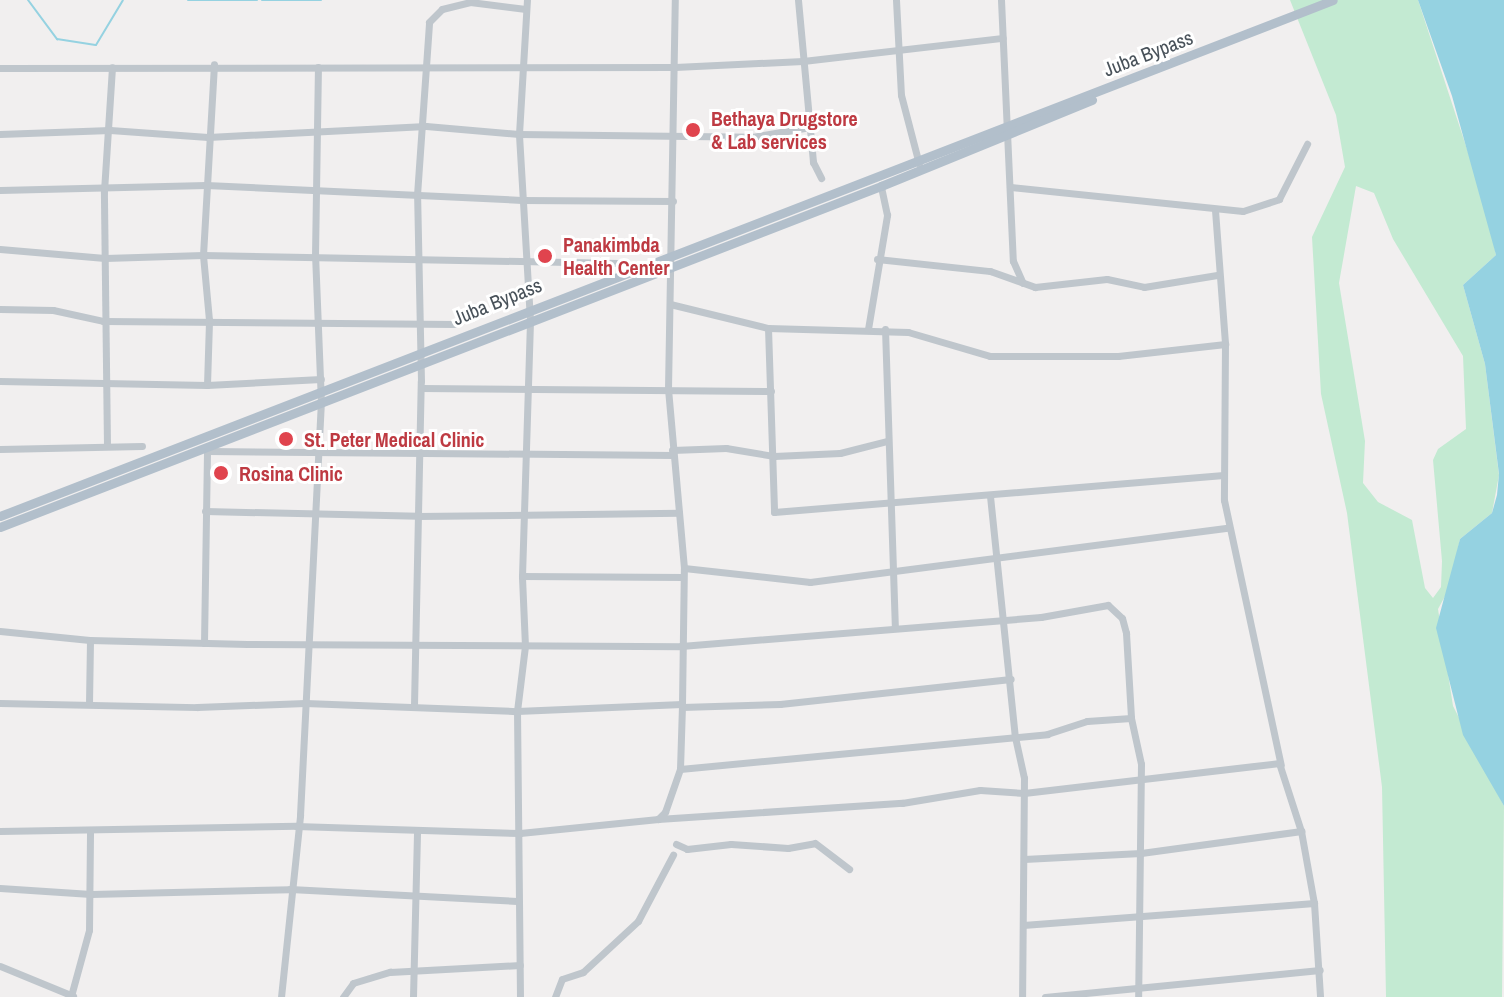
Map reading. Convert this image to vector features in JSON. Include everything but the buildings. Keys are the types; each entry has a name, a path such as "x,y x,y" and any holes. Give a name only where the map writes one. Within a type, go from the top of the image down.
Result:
{"main road":[{"name":"Juba Bypass","path":"0,527 207,449 670,265 881,186 1008,130 1333,0"},
{"name":"Juba Bypass","path":"0,516 529,307 918,159 1008,130"}],"street":[{"path":"658,819 680,769 682,706 683,573 668,389 675,0"},
{"path":"798,0 813,162 821,178"},
{"path":"896,0 901,95 921,170"},
{"path":"1001,0 1013,261 1023,283"},
{"path":"414,705 421,388 416,319 417,195 426,126 424,67 434,13 470,2 527,4 519,134 529,260 530,320 522,576 525,646 517,711 520,997"},
{"path":"0,68 214,64 675,67 803,61 898,47 1003,38"},
{"path":"207,385 209,320 203,255 214,64"},
{"path":"107,446 103,321 104,191 112,67"},
{"path":"281,997 305,703 305,643 321,403 315,256 320,188 318,67"},
{"path":"0,134 110,130 208,137 426,126 519,134 752,137 810,127"},
{"path":"1011,187 1243,211 1279,199 1307,144"},
{"path":"0,190 104,191 206,185 320,188 522,200 673,201"},
{"path":"868,329 877,259 887,215 881,186"},
{"path":"1215,210 1217,275 1225,344 1223,475 1228,528 1242,565 1247,614 1281,765 1301,831 1314,903 1320,997"},
{"path":"0,249 105,258 315,256 417,261 618,263"},
{"path":"877,259 978,269 1023,283 1060,286 1107,279 1144,287 1217,275"},
{"path":"670,304 768,328 885,329 999,356 1118,356 1225,344"},
{"path":"0,309 53,310 103,321 416,319 454,324"},
{"path":"768,328 774,512 1223,475"},
{"path":"885,329 895,627"},
{"path":"0,381 207,385 321,379"},
{"path":"421,388 771,391"},
{"path":"204,643 207,449 317,454 527,454 673,452 726,448 774,456 840,453 887,441"},
{"path":"0,449 142,446"},
{"path":"990,496 1000,560 1015,737 1024,793 1022,997"},
{"path":"205,511 418,516 524,512 679,513"},
{"path":"522,576 683,573 810,582 1000,560 1228,528"},
{"path":"0,631 90,640 204,643 681,646 1005,619 1095,605 1115,608 1126,633 1131,718 1140,780 1137,992"},
{"path":"89,704 90,640"},
{"path":"0,703 305,703 517,711 780,704 1011,679"},
{"path":"680,769 1047,734 1087,721 1131,718"},
{"path":"0,831 296,826 520,833 658,819 902,803 980,790 1024,793 1281,765"},
{"path":"0,966 73,996 89,930 90,830"},
{"path":"413,997 411,970 417,830"},
{"path":"1024,859 1141,853 1301,831"},
{"path":"676,844 687,849 731,844 788,848 815,843 849,869"},
{"path":"555,997 562,979 583,972 638,921 673,855"},
{"path":"0,888 91,894 290,889 414,899 517,901"},
{"path":"1023,925 1314,903"},
{"path":"343,997 353,983 411,970 520,965"},
{"path":"1045,997 1137,992 1320,970"}],"green space":[{"path":"1290,0 1418,0 1487,210 1496,255 1463,285 1485,364 1499,475 1492,513 1460,539 1449,589 1438,609 1453,706 1504,806 1502,997 1386,997 1382,787 1347,513 1321,394 1312,237 1345,167 1336,115","holes":["1356,186 1374,193 1393,239 1463,356 1466,429 1438,449 1433,460 1442,561 1441,587 1433,598 1425,588 1412,520 1378,502 1363,483 1365,441 1339,283"]}],"water":[{"path":"1418,0 1504,0 1504,806 1463,735 1436,628 1460,539 1492,513 1497,495 1499,474 1485,364 1463,285 1496,255 1452,96"}],"waterway":[{"path":"28,0 57,39 96,45 123,0"},
{"path":"188,0 257,0"},
{"path":"262,0 321,0"}],"place":[{"name":"Bethaya Drugstore & Lab services","path":"693,130"},
{"name":"Panakimbda Health Center","path":"545,256"},
{"name":"St. Peter Medical Clinic","path":"286,439"},
{"name":"Rosina Clinic","path":"221,473"}]}
